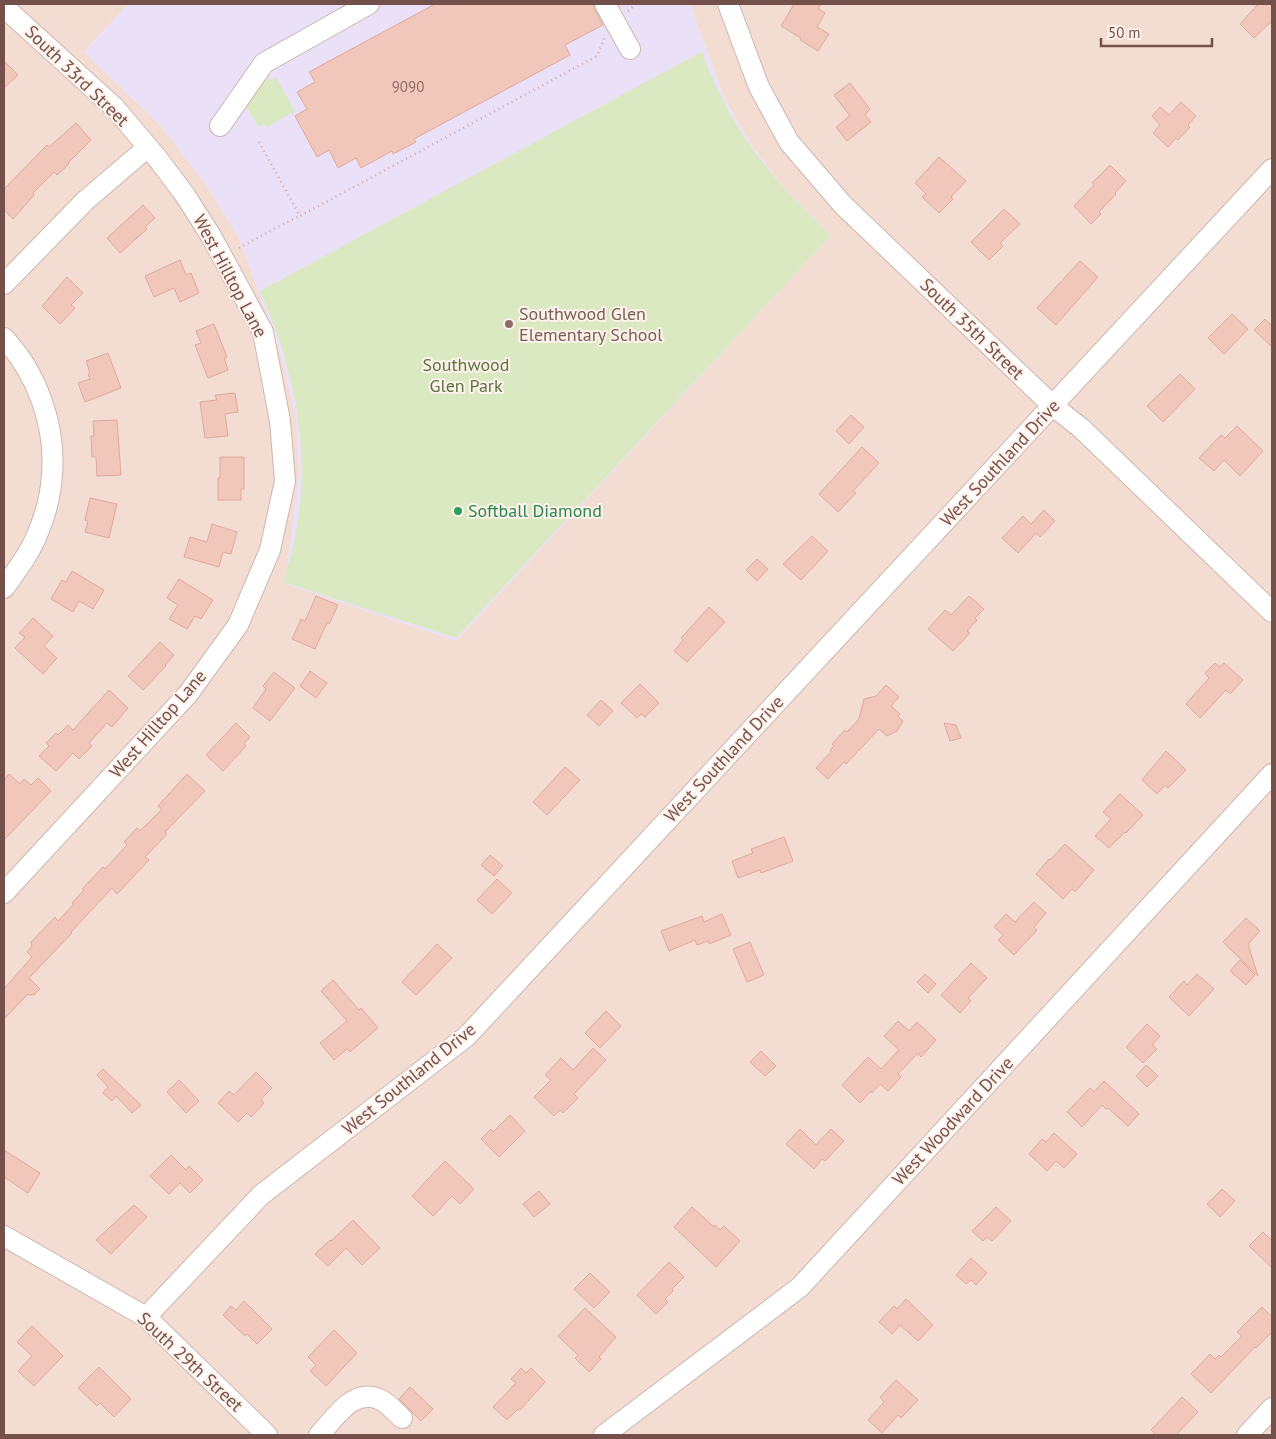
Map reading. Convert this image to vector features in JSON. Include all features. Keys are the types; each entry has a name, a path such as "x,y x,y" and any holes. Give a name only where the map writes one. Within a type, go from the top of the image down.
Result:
{"street":[{"path":"220,126 264,63 369,4"},
{"path":"605,4 630,49"},
{"name":"South 35th Street","path":"728,4 759,87 789,142 843,204 1052,406 1081,428 1272,612"},
{"name":"South 33rd Street","path":"4,7 114,108 148,147"},
{"path":"4,284 86,200 148,147"},
{"name":"West Hilltop Lane","path":"4,893 188,694 238,625 270,550 285,482 280,421 263,332 211,236 185,195 148,147"},
{"name":"West Southland Drive","path":"146,1317 261,1196 467,1036 1272,169"},
{"path":"4,338 24,365 36,387 47,416 52,474 47,506 39,531 24,562 4,588"},
{"name":"West Woodward Drive","path":"604,1435 800,1287 1272,774"},
{"name":"South 29th Street","path":"4,1236 146,1317 267,1435"},
{"path":"319,1435 356,1398 370,1396 382,1401 402,1418"},
{"path":"1247,1435 1272,1408"}],"path":[{"path":"239,248 597,56 605,36"},
{"path":"259,142 300,216"}],"shaded area":[{"path":"4,4 128,4 84,52 161,126 207,186 240,240 280,352 296,418 299,472 295,511 783,187 750,143 725,100 690,4 1272,4 1272,1435 4,1435"},
{"name":"Southwood Glen Park","path":"128,4 690,4 725,100 750,143 783,187 831,235 456,641 285,584 299,472 296,418 280,352 240,240 207,186 161,126 84,52"}],"green space":[{"name":"Southwood Glen Park","path":"703,51 712,78 730,114 755,152 783,187 831,235 456,638 283,582 300,508 302,471 300,435 295,398 286,362 260,291"},
{"path":"263,75 272,80 276,77 295,111 268,127 264,124 259,127 244,104"}],"building":[{"path":"435,4 593,4 603,25 565,45 570,55 414,139 416,142 393,154 392,151 361,168 356,158 338,168 329,150 317,157 295,116 307,109 297,92 315,82 309,72"},
{"path":"794,4 821,4 818,8 825,13 817,27 829,34 818,51 781,26"},
{"path":"1258,4 1272,4 1272,21 1254,38 1240,24"},
{"path":"4,61 18,75 4,88"},
{"path":"850,83 870,109 865,115 871,122 847,141 836,127 850,116 834,95"},
{"path":"1181,102 1196,116 1188,125 1190,127 1178,140 1176,138 1168,147 1153,133 1160,125 1152,116 1160,107 1169,115"},
{"path":"76,123 91,140 57,175 54,172 33,193 34,195 13,219 4,210 4,189 47,145 49,147"},
{"path":"939,157 966,181 951,197 953,199 939,213 922,197 926,194 915,183"},
{"path":"1110,165 1126,181 1091,224 1074,206 1094,185 1092,183"},
{"path":"143,205 155,218 145,227 147,229 120,253 107,238"},
{"path":"1004,209 1020,224 1000,243 1003,246 989,260 971,242"},
{"path":"180,260 186,275 191,273 199,293 180,302 174,288 154,297 145,276"},
{"path":"1080,261 1098,277 1056,325 1037,308"},
{"path":"67,277 83,293 71,305 75,308 60,324 42,306"},
{"path":"1232,314 1248,329 1224,354 1208,338"},
{"path":"1265,319 1272,326 1272,347 1254,330"},
{"path":"214,324 227,357 224,358 228,370 208,378 195,345 201,343 196,331"},
{"path":"108,353 121,388 85,402 78,383 90,379 86,361"},
{"path":"1180,374 1195,389 1163,422 1147,406"},
{"path":"235,393 238,412 225,414 228,436 205,438 200,402 217,400 215,395"},
{"path":"851,415 864,427 849,444 836,431"},
{"path":"117,420 121,475 97,476 96,457 92,457 91,436 94,436 93,421"},
{"path":"1237,426 1263,451 1240,476 1224,460 1214,471 1199,458 1221,435 1225,438"},
{"path":"862,447 879,463 853,491 856,493 838,512 819,494"},
{"path":"220,457 244,457 244,489 241,489 241,500 218,500"},
{"path":"90,498 117,504 109,538 85,532 88,521 85,520"},
{"path":"1044,510 1055,521 1040,537 1036,533 1018,553 1002,538 1023,516 1031,524"},
{"path":"212,524 237,532 231,554 223,552 219,567 184,557 190,537 207,542"},
{"path":"812,536 828,551 801,580 783,564"},
{"path":"757,559 768,569 757,581 746,570"},
{"path":"72,571 104,590 93,609 79,601 73,612 51,599 62,580 66,582"},
{"path":"179,579 213,600 201,619 195,616 187,629 169,619 178,605 167,598"},
{"path":"316,596 338,605 315,649 292,639 301,619 305,621"},
{"path":"969,596 984,609 975,618 977,620 967,631 970,633 953,651 928,629 945,610 951,615"},
{"path":"709,607 725,622 687,662 674,651 683,640 681,638"},
{"path":"33,618 53,636 44,646 57,658 43,674 15,648 25,637 19,633"},
{"path":"160,642 174,655 143,690 128,676"},
{"path":"1215,663 1220,667 1224,663 1243,680 1230,694 1226,690 1200,718 1186,704 1209,678 1205,673"},
{"path":"310,671 327,683 316,698 300,686"},
{"path":"274,672 295,688 270,721 253,708 266,689 263,686"},
{"path":"640,684 659,703 645,717 641,714 637,718 621,703"},
{"path":"886,685 899,697 891,706 900,714 898,716 903,721 897,731 887,736 879,729 846,764 844,762 828,779 816,768 831,752 830,750 834,746 832,744 859,719 864,699 876,696"},
{"path":"109,690 128,708 112,727 107,723 89,743 92,746 79,759 73,753 56,771 39,756 49,746 46,743 68,725 73,730"},
{"path":"601,700 613,711 599,726 587,715"},
{"path":"236,723 250,737 244,744 246,746 223,771 206,755"},
{"path":"944,723 956,725 961,738 950,741"},
{"path":"1166,751 1186,770 1168,788 1165,785 1157,794 1142,780"},
{"path":"565,767 580,780 547,815 533,802"},
{"path":"9,774 20,784 24,779 31,785 38,778 51,791 4,840 4,780"},
{"path":"187,774 205,791 165,832 167,834 145,857 149,860 117,894 112,888 29,978 40,989 34,995 28,994 4,1019 4,989 32,957 27,952 32,946 31,942 55,917 58,921 74,904 72,903 84,890 82,889 103,867 105,869 127,845 124,842 137,828 140,831 162,809 158,806"},
{"path":"1120,794 1143,815 1109,848 1095,836 1111,819 1103,812"},
{"path":"784,837 793,861 761,873 760,870 738,878 732,861 753,853 751,849"},
{"path":"1065,844 1094,870 1075,892 1072,889 1063,899 1036,874"},
{"path":"490,855 503,866 494,876 481,865"},
{"path":"497,879 512,893 492,914 477,900"},
{"path":"1034,902 1046,913 1034,927 1037,930 1014,955 998,940 1003,935 994,927 1006,914 1015,922"},
{"path":"722,914 731,935 709,944 708,941 697,945 695,940 669,951 661,931 702,916 704,922"},
{"path":"1246,918 1260,931 1248,944 1258,976 1223,942"},
{"path":"750,942 764,975 747,982 733,949"},
{"path":"437,944 452,958 416,995 402,982"},
{"path":"1240,960 1255,975 1246,985 1230,971"},
{"path":"971,963 987,978 968,998 971,1001 960,1013 941,995"},
{"path":"925,974 936,984 928,993 917,982"},
{"path":"1197,974 1214,989 1189,1016 1169,997 1184,981 1187,985"},
{"path":"333,980 359,1010 361,1008 378,1028 350,1052 347,1049 334,1060 320,1043 347,1021 321,991"},
{"path":"606,1011 621,1026 600,1048 585,1033"},
{"path":"898,1021 909,1031 917,1022 936,1040 921,1057 918,1053 898,1074 901,1077 888,1091 880,1084 860,1103 842,1085 868,1057 881,1069 899,1050 884,1036"},
{"path":"1147,1024 1160,1036 1152,1045 1157,1049 1143,1063 1126,1047"},
{"path":"593,1048 606,1060 574,1094 578,1098 563,1113 560,1110 554,1116 534,1097 551,1080 545,1075 561,1058 573,1070"},
{"path":"761,1051 776,1066 765,1076 750,1062"},
{"path":"1146,1065 1158,1076 1147,1087 1136,1076"},
{"path":"103,1069 141,1105 132,1113 116,1096 112,1101 103,1093 108,1087 97,1075"},
{"path":"256,1072 272,1088 261,1099 264,1103 251,1117 247,1113 238,1122 218,1103 229,1091 234,1095"},
{"path":"179,1080 199,1101 186,1113 167,1092"},
{"path":"1104,1081 1139,1114 1128,1126 1102,1105 1082,1127 1067,1112 1090,1088 1094,1092"},
{"path":"510,1115 525,1131 499,1157 481,1139 491,1129 493,1132"},
{"path":"800,1129 816,1145 831,1129 844,1141 825,1161 822,1159 814,1169 786,1144"},
{"path":"1054,1133 1077,1154 1064,1168 1056,1161 1047,1171 1029,1154 1042,1139 1046,1142"},
{"path":"4,1150 40,1173 28,1193 4,1177"},
{"path":"171,1155 186,1170 189,1166 203,1180 190,1193 180,1183 169,1194 150,1176"},
{"path":"445,1161 474,1189 460,1204 452,1196 433,1216 412,1196"},
{"path":"1222,1189 1235,1201 1220,1217 1207,1204"},
{"path":"539,1191 550,1204 534,1217 523,1204"},
{"path":"134,1205 147,1217 111,1254 96,1240"},
{"path":"692,1207 714,1227 715,1225 720,1230 724,1226 740,1241 716,1267 674,1227"},
{"path":"996,1207 1011,1221 992,1241 987,1237 983,1241 972,1231"},
{"path":"353,1220 380,1248 362,1265 346,1248 328,1266 315,1254"},
{"path":"1263,1232 1272,1241 1272,1268 1249,1246"},
{"path":"971,1258 987,1273 976,1285 971,1280 966,1284 956,1275"},
{"path":"669,1262 684,1277 665,1299 668,1302 656,1314 637,1295"},
{"path":"590,1273 610,1292 594,1308 574,1289"},
{"path":"906,1299 933,1325 918,1341 900,1325 892,1334 879,1322 894,1306 897,1309"},
{"path":"244,1301 272,1329 257,1344 247,1334 245,1336 223,1315 231,1306 236,1310"},
{"path":"1262,1307 1272,1317 1272,1332 1211,1393 1191,1374 1210,1354 1215,1359 1219,1355 1221,1357 1242,1336 1237,1332"},
{"path":"585,1308 616,1337 599,1357 601,1359 589,1372 575,1358 578,1355 558,1336"},
{"path":"32,1326 63,1356 34,1386 18,1371 32,1356 17,1342"},
{"path":"334,1330 357,1353 326,1386 310,1371 316,1365 308,1357"},
{"path":"99,1367 131,1399 114,1417 100,1403 97,1406 78,1388"},
{"path":"521,1368 526,1373 531,1368 545,1382 520,1410 518,1409 507,1420 493,1407 516,1383 511,1379"},
{"path":"896,1380 918,1400 901,1418 898,1415 882,1433 868,1420 884,1402 880,1397"},
{"path":"410,1387 433,1409 421,1421 399,1399"},
{"path":"1182,1397 1198,1412 1176,1435 1156,1435 1151,1430"}],"place":[{"name":"Southwood Glen Elementary School","path":"509,324"},
{"name":"Softball Diamond","path":"458,511"}]}
